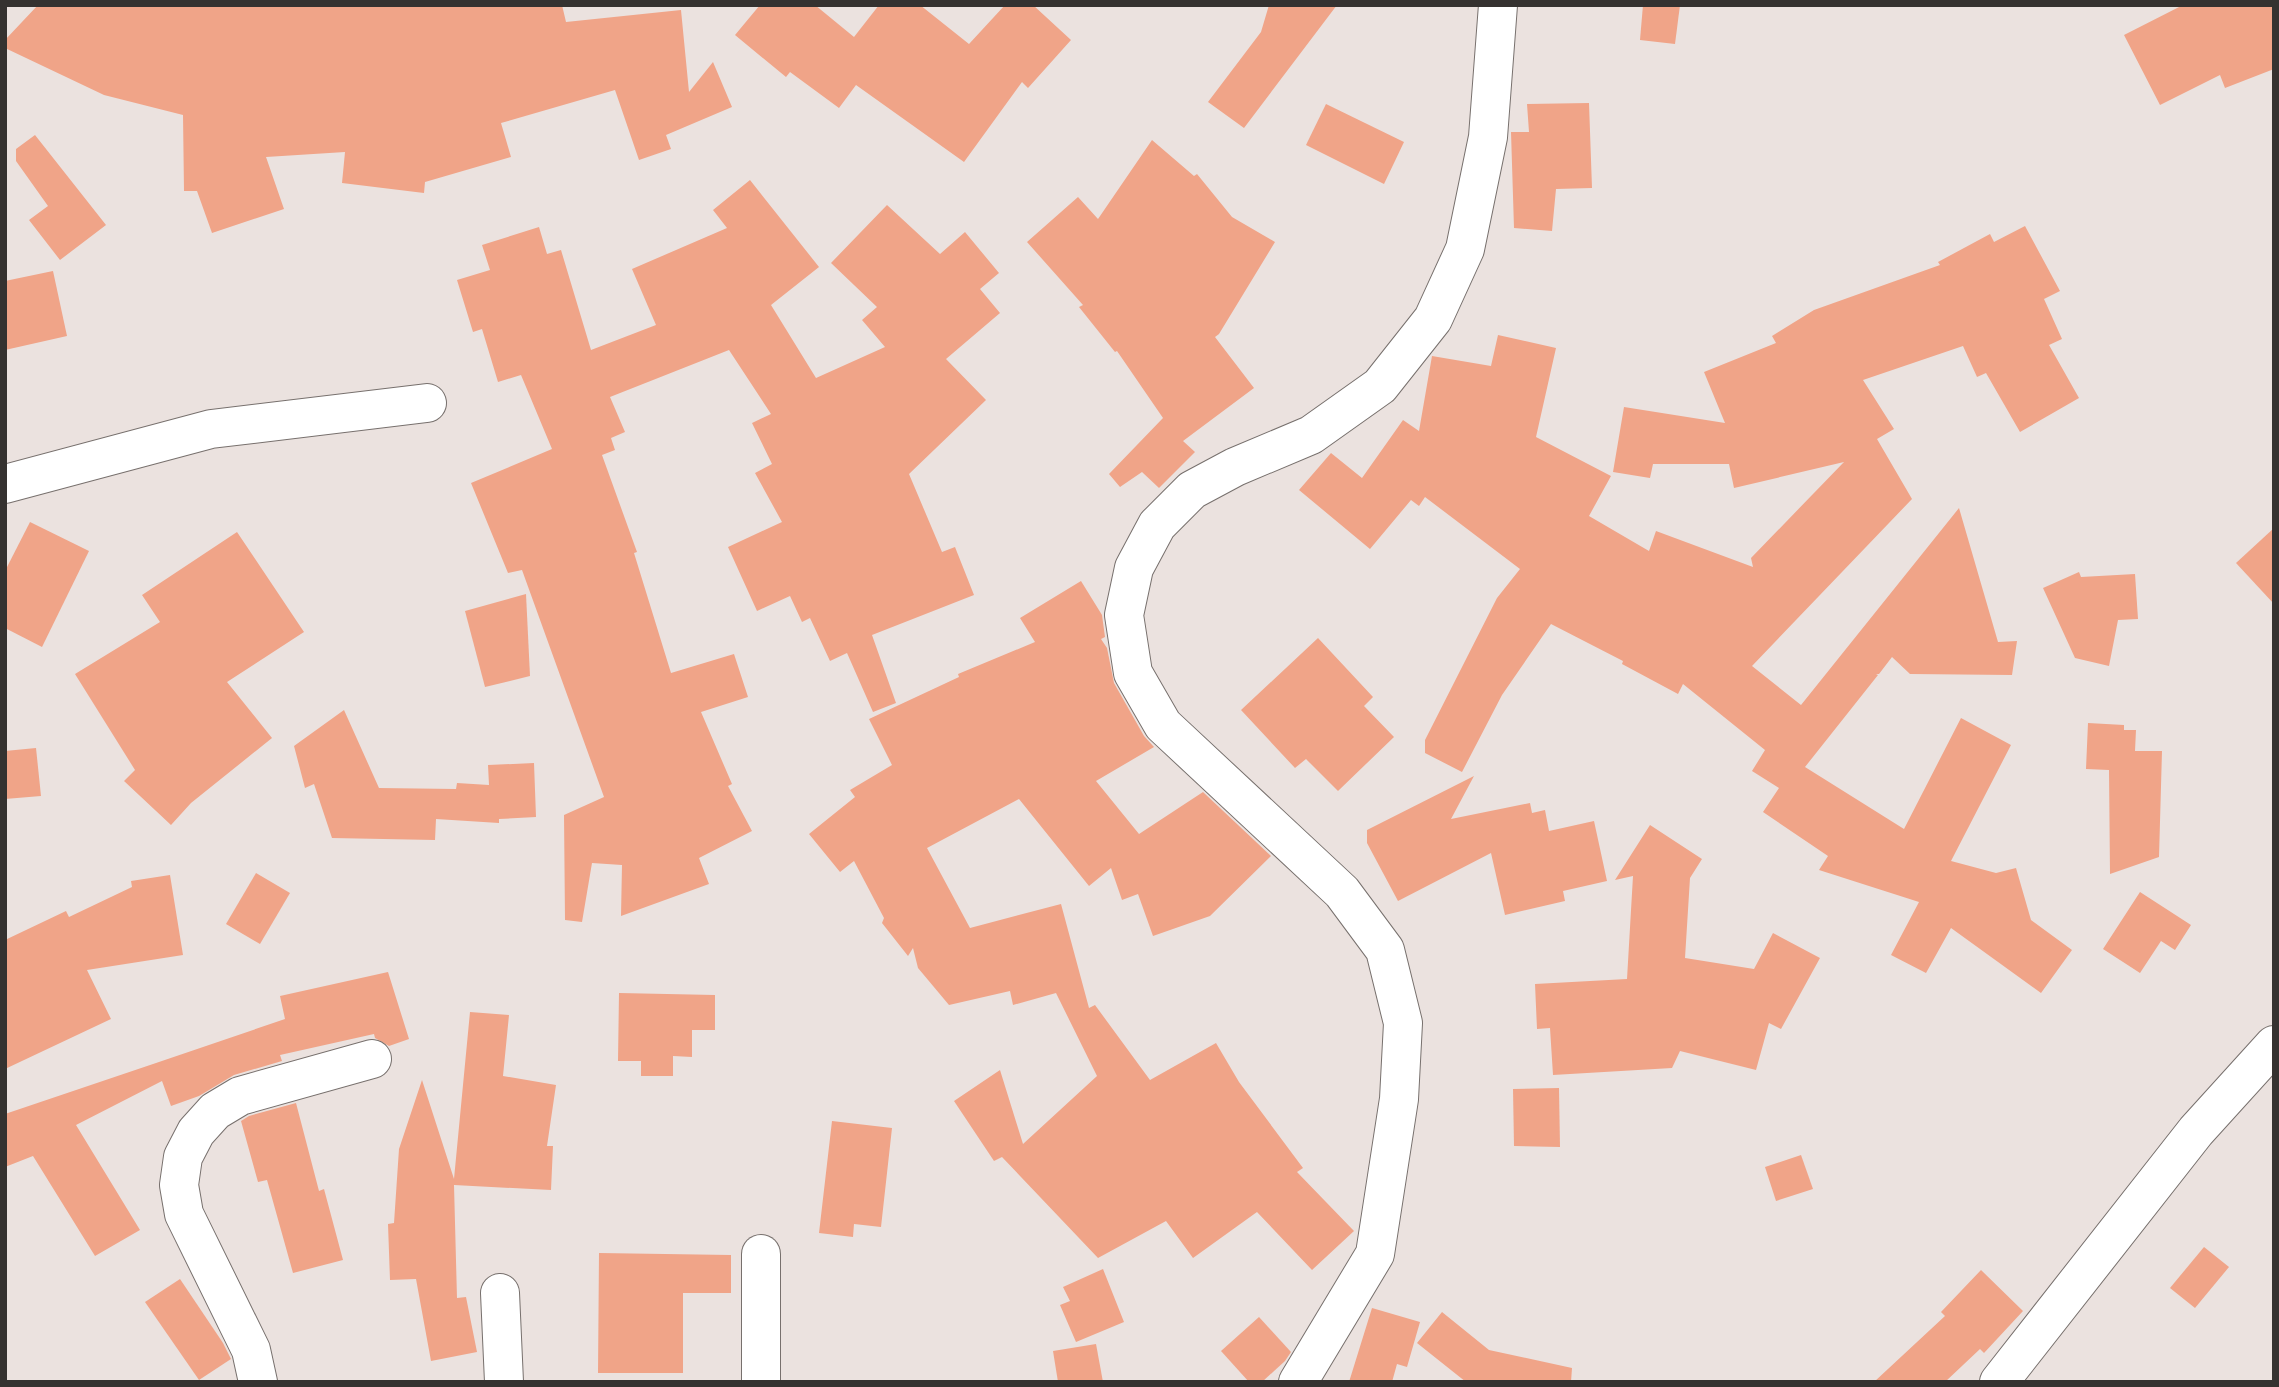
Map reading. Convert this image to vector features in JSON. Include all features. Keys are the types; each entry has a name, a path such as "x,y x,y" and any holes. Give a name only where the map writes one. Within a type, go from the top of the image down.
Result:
{"street":[{"path":"1298,1382 1375,1254 1399,1099 1404,1023 1385,950 1342,892 1163,725 1133,673 1124,615 1134,568 1157,525 1192,490 1235,467 1311,435 1380,386 1433,319 1465,249 1468,236 1488,137 1497,5"},
{"path":"5,484 211,429 427,404"},
{"path":"1999,1382 2196,1131 2274,1045"},
{"path":"258,1382 251,1350 184,1214 179,1185 183,1157 196,1132 215,1111 240,1096 372,1059"},
{"path":"761,1254 761,1382"},
{"path":"500,1293 503,1382"}],"building":[{"path":"38,5 562,5 566,22 681,10 689,92 713,62 732,107 666,135 671,149 639,160 615,90 501,123 511,157 425,182 424,193 342,183 345,152 266,157 284,209 212,233 197,191 184,191 183,115 104,95 5,48 5,40"},
{"path":"760,5 815,5 854,37 879,5 920,5 969,44 1005,5 1033,5 1071,40 1028,88 1022,82 964,162 856,85 839,108 790,72 786,77 735,35"},
{"path":"1269,5 1337,5 1244,128 1208,102 1261,32"},
{"path":"1643,5 1680,5 1675,44 1640,40"},
{"path":"2183,5 2274,5 2274,69 2225,88 2220,75 2160,105 2124,35"},
{"path":"1589,103 1592,188 1556,189 1552,231 1514,228 1511,132 1529,132 1527,104"},
{"path":"1326,104 1404,142 1384,184 1306,145"},
{"path":"35,135 106,225 60,260 29,220 48,206 16,161 16,149"},
{"path":"1152,140 1194,176 1197,174 1232,217 1275,242 1215,337 1254,388 1183,441 1195,452 1159,488 1142,472 1120,487 1109,474 1163,418 1117,351 1115,352 1079,307 1083,305 1027,242 1078,197 1098,219"},
{"path":"750,180 819,267 771,305 816,378 885,347 862,320 877,307 831,263 887,205 940,254 965,232 999,273 980,289 1000,313 946,359 986,400 909,474 942,552 955,547 974,595 872,635 896,703 873,712 847,653 830,661 810,618 802,622 790,596 757,611 728,547 782,522 755,473 772,464 752,423 771,414 729,350 610,397 625,432 611,438 615,450 602,455 637,552 634,553 671,673 734,654 748,697 701,712 732,784 728,786 752,831 699,858 709,884 621,916 622,865 592,863 582,922 565,920 564,815 604,797 522,570 508,573 471,483 552,449 521,375 498,382 482,329 473,332 457,280 490,270 482,245 539,227 547,254 561,250 591,350 656,325 632,269 727,228 713,210"},
{"path":"2025,226 2060,291 2044,299 2062,339 2049,345 2079,398 2020,432 1986,373 1977,377 1963,346 1863,380 1894,429 1877,439 1912,499 1752,666 1801,705 1959,508 1998,642 2017,641 2012,675 1910,674 1892,657 1805,767 1904,829 1961,718 2011,745 1951,861 1996,873 2016,868 2031,920 2072,950 2041,993 1951,928 1926,973 1891,955 1919,902 1819,870 1828,856 1763,812 1779,788 1752,771 1765,750 1683,684 1678,694 1622,664 1623,661 1551,624 1502,695 1462,772 1425,753 1425,740 1497,598 1520,569 1425,497 1419,506 1411,500 1370,549 1299,490 1331,453 1362,478 1403,420 1419,431 1432,356 1491,366 1498,335 1556,348 1536,437 1611,476 1589,516 1649,551 1656,531 1753,567 1751,558 1844,462 1734,488 1729,464 1653,464 1650,478 1613,472 1624,407 1725,423 1704,372 1776,343 1772,336 1814,310 1940,265 1938,262 1990,234 1994,242"},
{"path":"53,271 67,336 5,350 5,281"},
{"path":"30,522 89,551 42,647 5,628 5,571"},
{"path":"2274,528 2274,604 2236,563"},
{"path":"237,532 304,632 227,682 272,738 191,803 171,825 124,781 135,770 75,674 160,622 142,595"},
{"path":"2079,572 2081,577 2135,574 2138,619 2118,620 2109,666 2075,658 2043,588"},
{"path":"1081,581 1102,615 1105,637 1101,639 1107,648 1114,683 1144,736 1154,747 1096,781 1139,834 1203,792 1271,856 1210,916 1153,936 1138,894 1122,900 1111,868 1089,886 1019,799 927,848 970,928 1061,904 1089,1008 1095,1005 1150,1080 1216,1043 1239,1082 1303,1168 1297,1172 1354,1231 1312,1270 1257,1212 1193,1258 1166,1221 1098,1258 1002,1157 994,1161 954,1101 1000,1070 1023,1144 1097,1076 1056,993 1013,1005 1010,991 949,1005 918,968 913,948 908,956 882,923 884,918 854,861 840,872 809,834 855,797 850,790 892,765 869,719 959,677 958,674 1035,642 1020,618"},
{"path":"526,594 530,676 485,687 465,611"},
{"path":"1318,638 1373,697 1364,706 1394,737 1338,791 1306,759 1295,768 1241,710"},
{"path":"344,710 379,788 456,789 457,783 489,785 488,765 534,763 536,817 499,819 499,823 436,819 435,840 332,838 314,784 305,788 294,746"},
{"path":"2088,723 2124,725 2124,730 2136,730 2135,751 2162,751 2159,857 2110,874 2109,770 2086,769"},
{"path":"36,748 41,796 5,799 5,751"},
{"path":"1474,776 1451,819 1530,803 1532,813 1545,810 1549,831 1594,821 1607,881 1563,891 1565,901 1505,915 1491,853 1398,901 1367,843 1367,830"},
{"path":"1650,825 1702,859 1690,878 1685,958 1754,969 1773,933 1820,958 1781,1029 1769,1023 1756,1070 1680,1051 1672,1068 1553,1075 1550,1028 1537,1029 1535,984 1627,979 1633,876 1615,880"},
{"path":"256,873 290,893 260,944 226,924"},
{"path":"170,875 183,955 87,970 111,1019 5,1069 5,940 66,911 69,917 132,887 131,881"},
{"path":"2140,892 2191,925 2175,950 2161,941 2140,973 2103,949"},
{"path":"388,972 409,1039 389,1046 375,1038 374,1034 280,1055 282,1061 234,1075 199,1096 171,1106 162,1081 76,1125 140,1230 95,1256 33,1156 5,1167 5,1114 285,1019 280,996"},
{"path":"619,993 715,995 715,1030 692,1030 692,1057 673,1056 673,1076 641,1076 641,1061 618,1061"},
{"path":"470,1012 509,1015 503,1076 556,1085 547,1146 553,1146 551,1190 454,1185 457,1298 466,1297 477,1352 431,1361 416,1279 390,1280 388,1224 394,1223 399,1149 422,1080 454,1179"},
{"path":"1559,1088 1560,1147 1514,1146 1513,1089"},
{"path":"296,1103 319,1191 324,1189 343,1260 293,1273 267,1180 258,1182 241,1121 249,1116"},
{"path":"832,1121 892,1128 881,1227 854,1224 853,1237 819,1233"},
{"path":"1801,1155 1813,1189 1776,1201 1765,1167"},
{"path":"2204,1247 2229,1267 2195,1308 2170,1288"},
{"path":"599,1253 731,1255 731,1293 683,1293 683,1373 598,1373"},
{"path":"1103,1269 1124,1322 1076,1342 1060,1305 1070,1301 1063,1287"},
{"path":"1981,1270 2023,1311 1984,1353 1980,1349 1945,1382 1874,1382 1945,1316 1941,1312"},
{"path":"180,1279 231,1359 199,1380 145,1302"},
{"path":"1372,1308 1420,1322 1407,1367 1397,1364 1392,1382 1349,1382"},
{"path":"1442,1312 1489,1350 1572,1368 1571,1382 1466,1382 1417,1343"},
{"path":"1259,1317 1291,1352 1262,1382 1249,1382 1221,1351"},
{"path":"1096,1344 1103,1382 1058,1382 1053,1351"}]}
